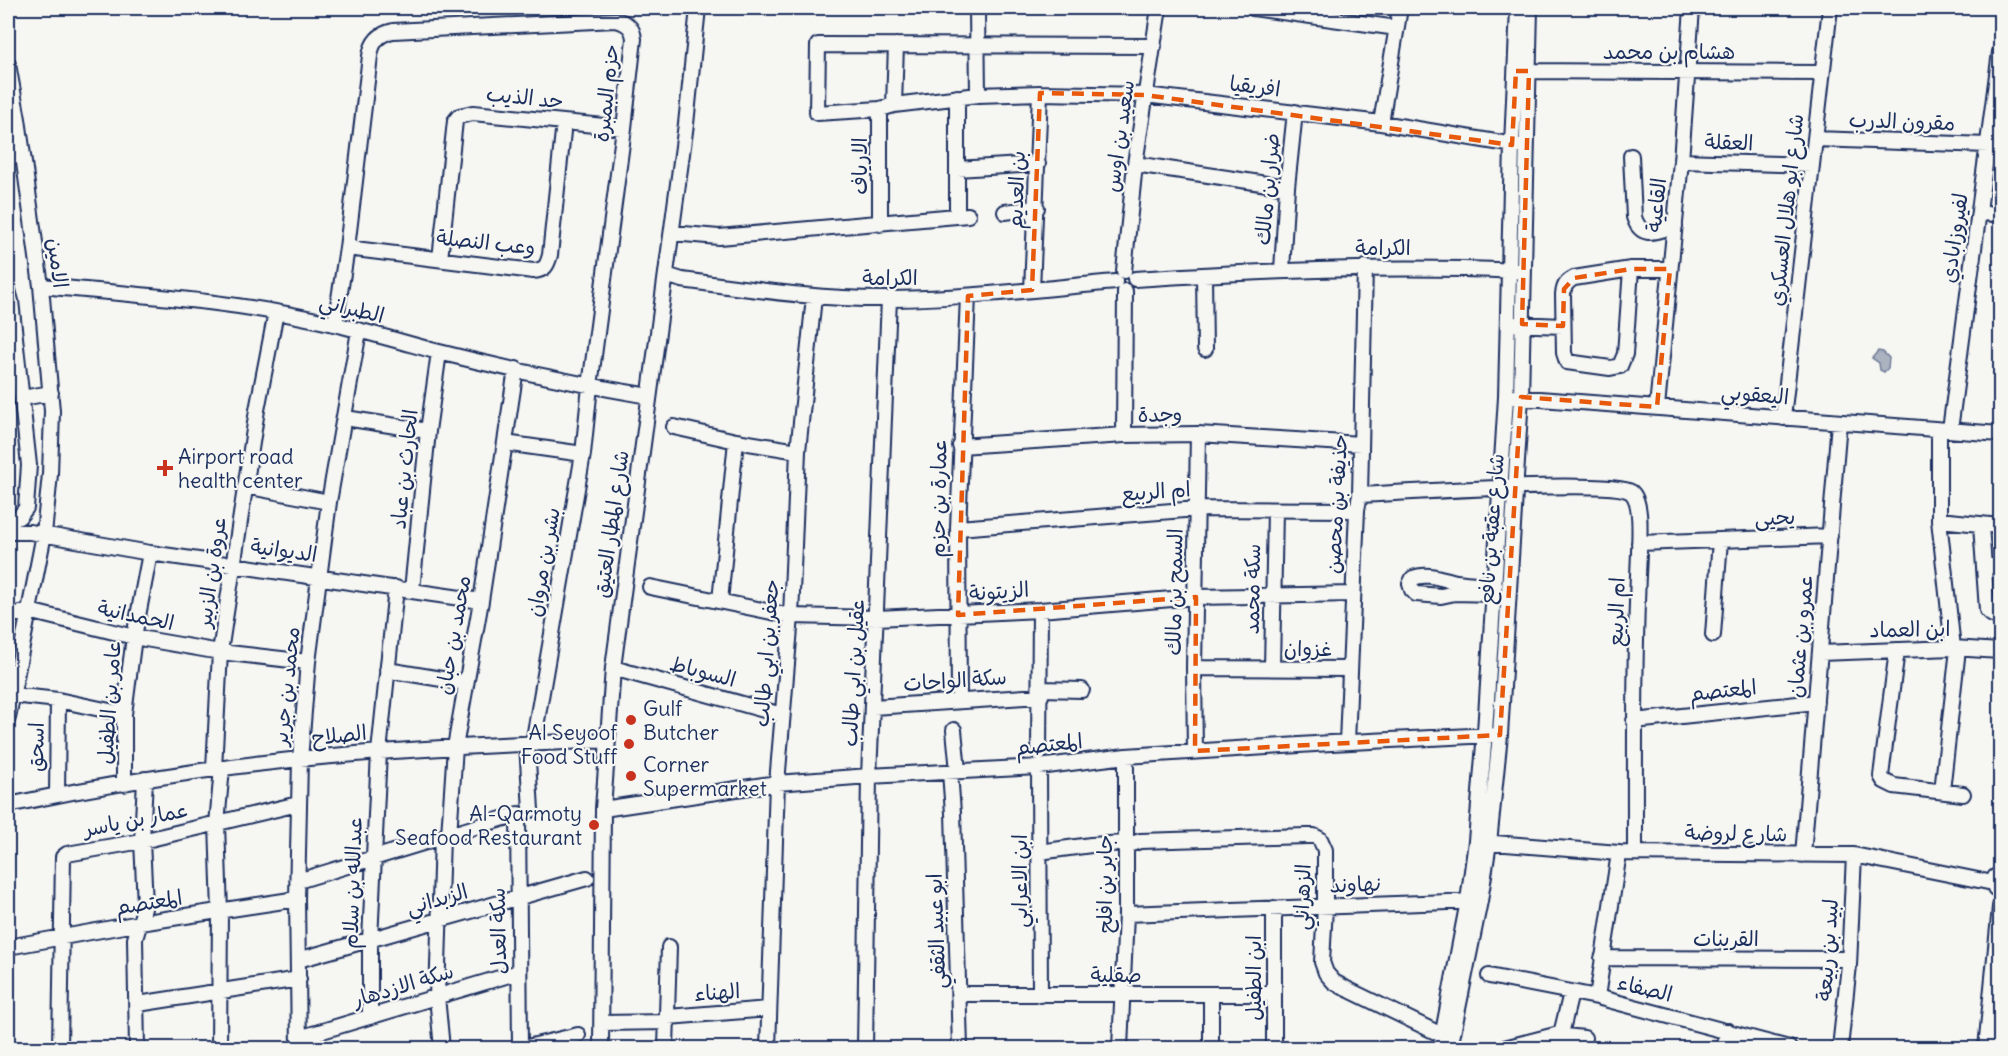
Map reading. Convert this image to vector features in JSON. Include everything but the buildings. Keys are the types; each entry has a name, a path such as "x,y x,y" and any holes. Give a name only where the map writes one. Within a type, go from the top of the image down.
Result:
{"street":[{"name":"شارع المطار العتيق","path":"601,1048 603,809 613,668 672,233 698,8"},
{"path":"977,8 978,95"},
{"name":"سعيد بن اوس","path":"1130,275 1135,164 1160,8"},
{"path":"1253,8 1310,11 1397,28"},
{"path":"1381,123 1400,8"},
{"name":"شارع عقبة بن نافع","path":"1518,8 1523,71"},
{"name":"شارع عقبة بن نافع","path":"1446,1043 1474,901 1500,735 1508,488 1506,397 1508,323 1516,271 1519,146 1523,71 1530,8"},
{"name":"القاعية","path":"1657,407 1681,161 1692,8"},
{"name":"شارع ابو هلال العسكري","path":"1783,418 1830,8"},
{"name":"حزم البمبرة","path":"335,324 347,248 371,47 376,39 385,33 615,20 629,26 634,39 590,386"},
{"name":"افريقيا","path":"896,45 818,45 817,113 880,109 894,105 978,95 1040,93 1145,95 1381,123 1519,146"},
{"path":"894,105 896,45 1154,46"},
{"name":"لفيروزابادي","path":"1942,791 1955,648 1940,523 1945,430 2001,52"},
{"name":"الامين","path":"8,64 41,286 51,397 51,464 44,534 29,611 12,672 12,695 8,718"},
{"name":"هشام بن محمد","path":"1523,71 1822,72"},
{"name":"بن العديم","path":"1032,290 1040,93"},
{"path":"672,233 719,237 962,216 957,169 957,97"},
{"name":"الارياف","path":"880,109 880,224"},
{"name":"ضرار بن مالك","path":"1282,270 1287,187 1295,112"},
{"name":"حد الذيب","path":"440,258 455,121 459,116 473,113 624,128"},
{"name":"وعب النصلة","path":"347,248 533,271 542,270 547,266 550,255 564,122"},
{"name":"مقرون الدرب","path":"1815,139 1988,145"},
{"path":"8,157 22,154"},
{"path":"1631,156 1634,217 1637,226 1649,233 1675,226"},
{"name":"العقلة","path":"1681,161 1812,165"},
{"path":"957,169 1038,164"},
{"path":"1135,164 1287,187"},
{"path":"1005,212 1037,208"},
{"path":"1979,212 2001,215"},
{"name":"الكرامة","path":"1130,275 1204,275 1365,267 1516,271"},
{"name":"حذيفة بن محصن","path":"1347,742 1357,510 1360,495 1365,267"},
{"path":"1631,269 1625,354 1620,366 1610,368 1567,362 1564,358 1563,326 1564,289 1569,280 1631,269 1671,269"},
{"name":"شارع عقبة بن نافع","path":"1483,842 1485,735 1495,590 1521,397 1522,324 1516,271"},
{"path":"1124,435 1120,287 1116,277 1119,272 1130,275"},
{"name":"الكرامة","path":"666,275 682,280 814,297 889,299 1120,287"},
{"path":"1204,275 1205,350"},
{"name":"الطبراني","path":"41,286 191,300 276,312 335,324 590,386 649,396"},
{"path":"8,290 28,452 27,503 19,517 8,521"},
{"name":"عمارة بن حزم","path":"959,701 958,528 968,296"},
{"name":"جعفر بن ابي طالب","path":"768,1048 777,783 791,616 798,451 814,297"},
{"name":"عقيل بن ابي طالب","path":"865,1048 869,776 889,299"},
{"name":"عروة بن الزبير","path":"219,1048 220,651 232,564 276,312"},
{"path":"1508,323 1563,326"},
{"name":"محمد بن جرير","path":"299,1043 298,804 308,662 329,502 360,331"},
{"name":"الحارث بن عباد","path":"412,590 428,431 439,351"},
{"name":"محمد بن حبان","path":"442,1048 437,997 438,920 445,836 455,747 481,601 516,369"},
{"name":"بشر بن مروان","path":"530,744 583,454 590,386"},
{"path":"22,401 51,397"},
{"name":"اليعقوبي","path":"1506,397 2001,434"},
{"path":"345,418 428,431"},
{"name":"عمرو بن عثمان","path":"1803,855 1839,422"},
{"path":"674,427 736,441 798,451"},
{"name":"وجدة","path":"960,446 1124,435 1198,434 1361,444"},
{"name":"السمح بن مالك","path":"1195,751 1198,434"},
{"path":"720,601 736,441"},
{"path":"505,443 583,454"},
{"path":"245,486 329,502"},
{"name":"ام الربيع","path":"1360,495 1508,488 1617,488 1632,493 1637,500 1639,543 1634,721 1635,853"},
{"name":"ام الربيع","path":"958,528 1197,509 1357,510"},
{"name":"سكة محمد","path":"1272,668 1275,510"},
{"path":"1940,523 1966,522 2001,526"},
{"path":"1978,525 1987,610 1990,614 2001,618"},
{"name":"الديوانية","path":"8,532 44,534 150,553 481,601"},
{"name":"يحيى","path":"1639,543 1830,536"},
{"path":"1713,635 1720,540"},
{"name":"عامر بن الطفيل","path":"124,784 124,714 134,637 150,553"},
{"path":"1984,566 2001,566"},
{"path":"1420,576 1443,578 1495,590 1441,596 1414,592 1410,584 1413,578 1420,576"},
{"name":"الزيتونة","path":"650,587 791,616 877,618 1040,610 1196,597 1353,594"},
{"path":"379,752 396,588"},
{"path":"1040,610 1040,753"},
{"path":"8,616 29,611"},
{"name":"الحمدانية","path":"29,611 134,637 308,662"},
{"name":"ابن العماد","path":"1820,653 1955,648 2001,651"},
{"path":"1897,650 1881,777 1894,786 1962,794"},
{"name":"السوباط","path":"613,668 782,715"},
{"name":"غزوان","path":"1194,668 1349,669"},
{"path":"387,670 466,683"},
{"name":"سكة الواحات","path":"873,707 1082,690"},
{"name":"اسحق","path":"12,695 58,700 124,714"},
{"name":"اسحق","path":"57,795 58,700"},
{"name":"المعتصم","path":"1634,721 1816,702"},
{"name":"ابو عبيد الثقفي","path":"954,730 953,813 960,1048"},
{"name":"المعتصم","path":"603,809 777,783 1039,767 1126,756 1195,751 1500,735"},
{"name":"الصلاح","path":"8,805 145,779 218,768 379,752 607,740"},
{"name":"سكة العدل","path":"522,1048 518,897 530,744"},
{"name":"عبدالله بن سلام","path":"370,1017 370,940 379,752"},
{"name":"جابر بن افلح","path":"1120,1048 1126,914 1126,756"},
{"name":"ابن الاعرابي","path":"1039,767 1040,995"},
{"name":"عامر بن الطفيل","path":"137,1048 138,1004 135,939 145,905 142,841 145,779"},
{"name":"عمار بن ياسر","path":"60,1048 63,857 66,854 142,841 298,804"},
{"path":"298,881 524,812"},
{"name":"الزهراني","path":"1126,845 1140,841 1314,836 1320,839 1325,850 1325,907 1321,950 1326,973 1334,982 1446,1043"},
{"name":"شارع لروضة","path":"1483,842 1619,853 1854,855 1998,883"},
{"path":"1040,852 1091,845 1126,845"},
{"path":"1597,998 1619,853"},
{"name":"لبيد بن ربيعة","path":"1840,1048 1854,855"},
{"name":"الزبداني","path":"298,960 587,878"},
{"name":"المعتصم","path":"8,947 140,923 297,899"},
{"name":"نهاوند","path":"1126,914 1474,901"},
{"path":"1992,1041 2001,906"},
{"name":"ابن الطفيل","path":"1274,908 1274,1048"},
{"name":"الهناء","path":"666,1048 669,947"},
{"name":"القرينات","path":"1602,958 1848,959"},
{"name":"سكة الازدهار","path":"299,1043 370,1017 519,972"},
{"name":"الصفاء","path":"1489,976 1597,998 1790,1048"},
{"path":"138,1004 299,979"},
{"path":"1561,1035 1571,993"},
{"name":"صقلية","path":"959,994 1274,994"},
{"path":"1211,995 1211,1048"},
{"name":"الهناء","path":"668,1019 769,1010"},
{"path":"602,1023 668,1019"},
{"path":"1723,1048 1728,1031"},
{"path":"522,1048 578,1035"},
{"path":"1504,1048 1561,1035 1584,1038"}],"highlighted area":[{"path":"1516,71 1529,71 1522,324 1563,326 1564,289 1574,278 1631,269 1670,269 1657,407 1521,397 1500,735 1195,751 1196,597 958,615 968,296 1032,290 1040,93 1145,95 1512,145"}],"shaded area":[{"path":"1878,351 1883,352 1889,358 1888,368 1884,372 1880,370 1879,363 1872,358"}],"place":[{"name":"Airport road health center","path":"165,468"},
{"name":"Gulf Butcher","path":"631,720"},
{"name":"Al Seyoof Food Stuff","path":"629,744"},
{"name":"Corner Supermarket","path":"631,776"},
{"name":"Al-Qarmoty Seafood Restaurant","path":"594,825"}]}
